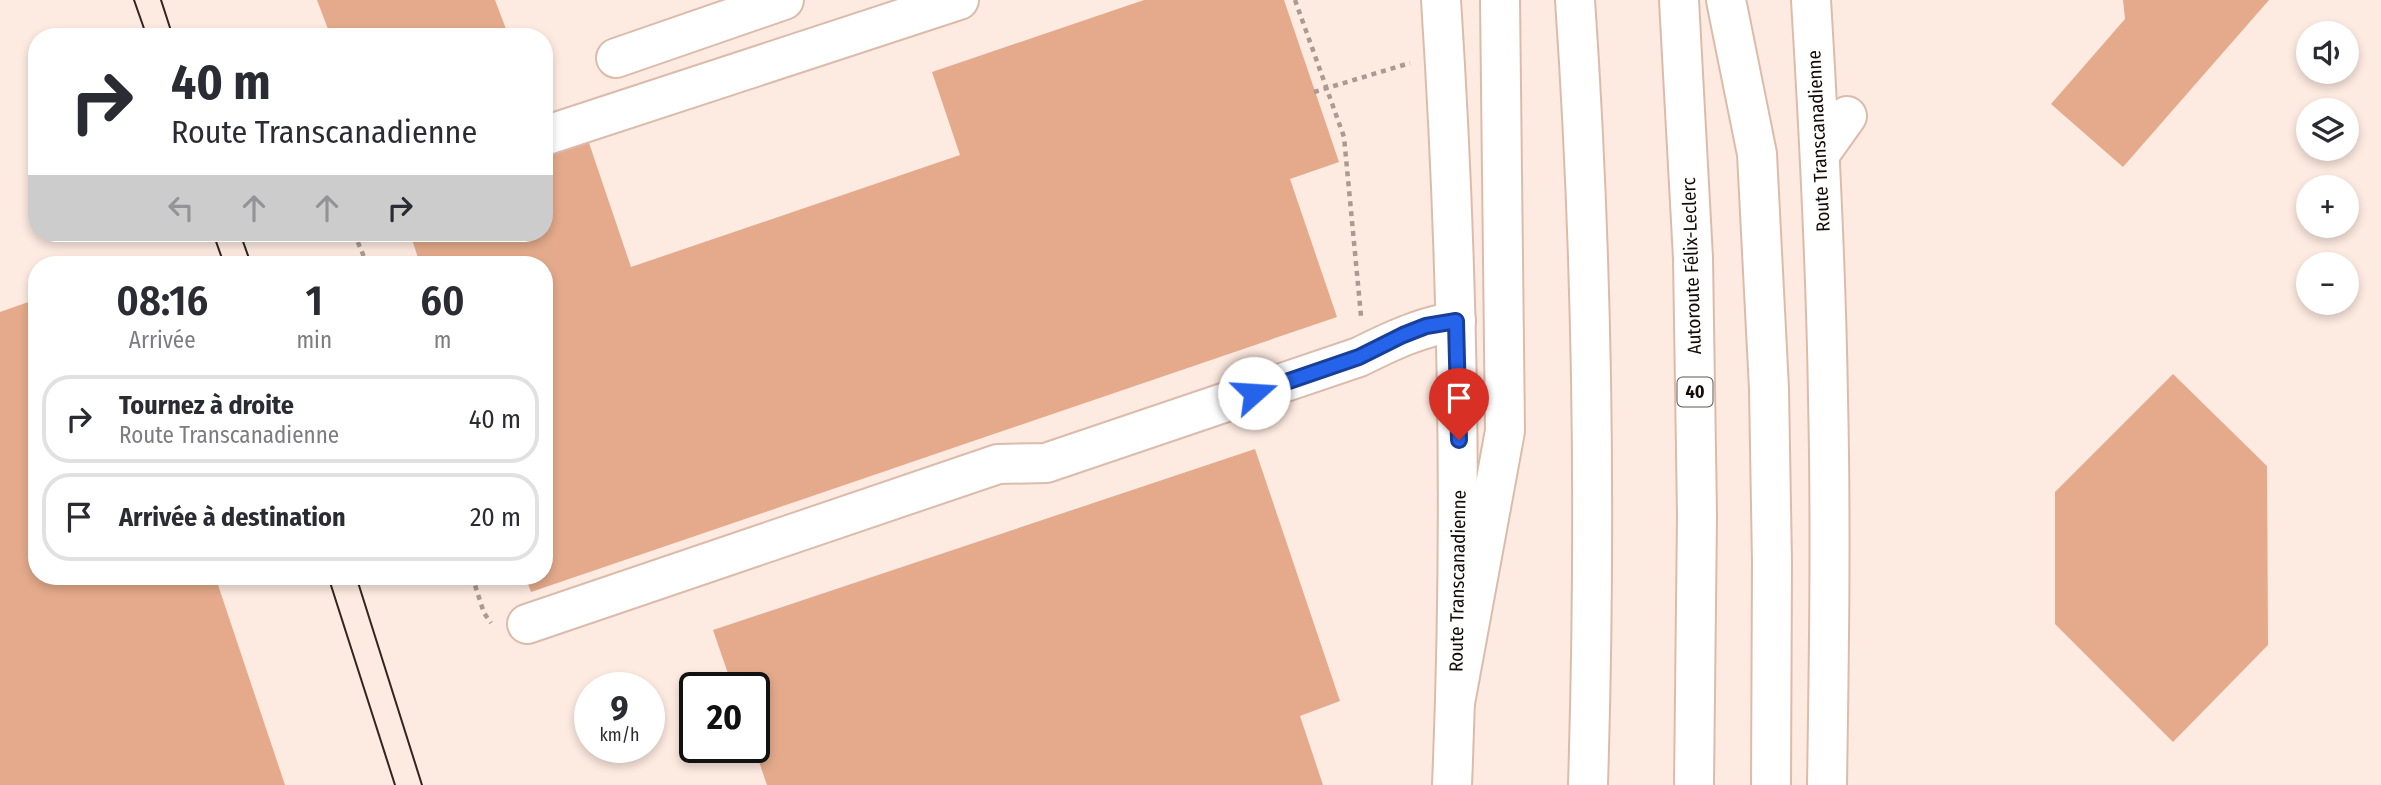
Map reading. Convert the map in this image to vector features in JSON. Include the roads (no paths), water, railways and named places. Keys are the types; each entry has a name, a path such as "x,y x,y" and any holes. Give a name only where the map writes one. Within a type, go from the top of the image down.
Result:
{"main road":[{"path":"616,58 784,0"},
{"path":"553,133 959,0"},
{"name":"Route Transcanadienne","path":"1441,0 1450,143 1459,440 1452,785"},
{"path":"1455,702 1505,431 1500,0"},
{"path":"1575,0 1590,410 1588,785"},
{"name":"Autoroute Félix-Leclerc","path":"1679,0 1693,258 1697,515 1694,785"},
{"path":"1726,0 1757,154 1770,442 1771,785"},
{"name":"Route Transcanadienne","path":"1811,0 1820,154 1829,439 1827,785"},
{"path":"1820,154 1847,116"},
{"path":"527,624 998,464 1045,463 1359,357 1426,326 1456,321"}],"tram line":[{"path":"134,0 144,28"},
{"path":"161,0 170,28"},
{"path":"216,242 221,256"},
{"path":"243,242 248,256"},
{"path":"331,585 395,785"},
{"path":"359,585 422,785"}]}
